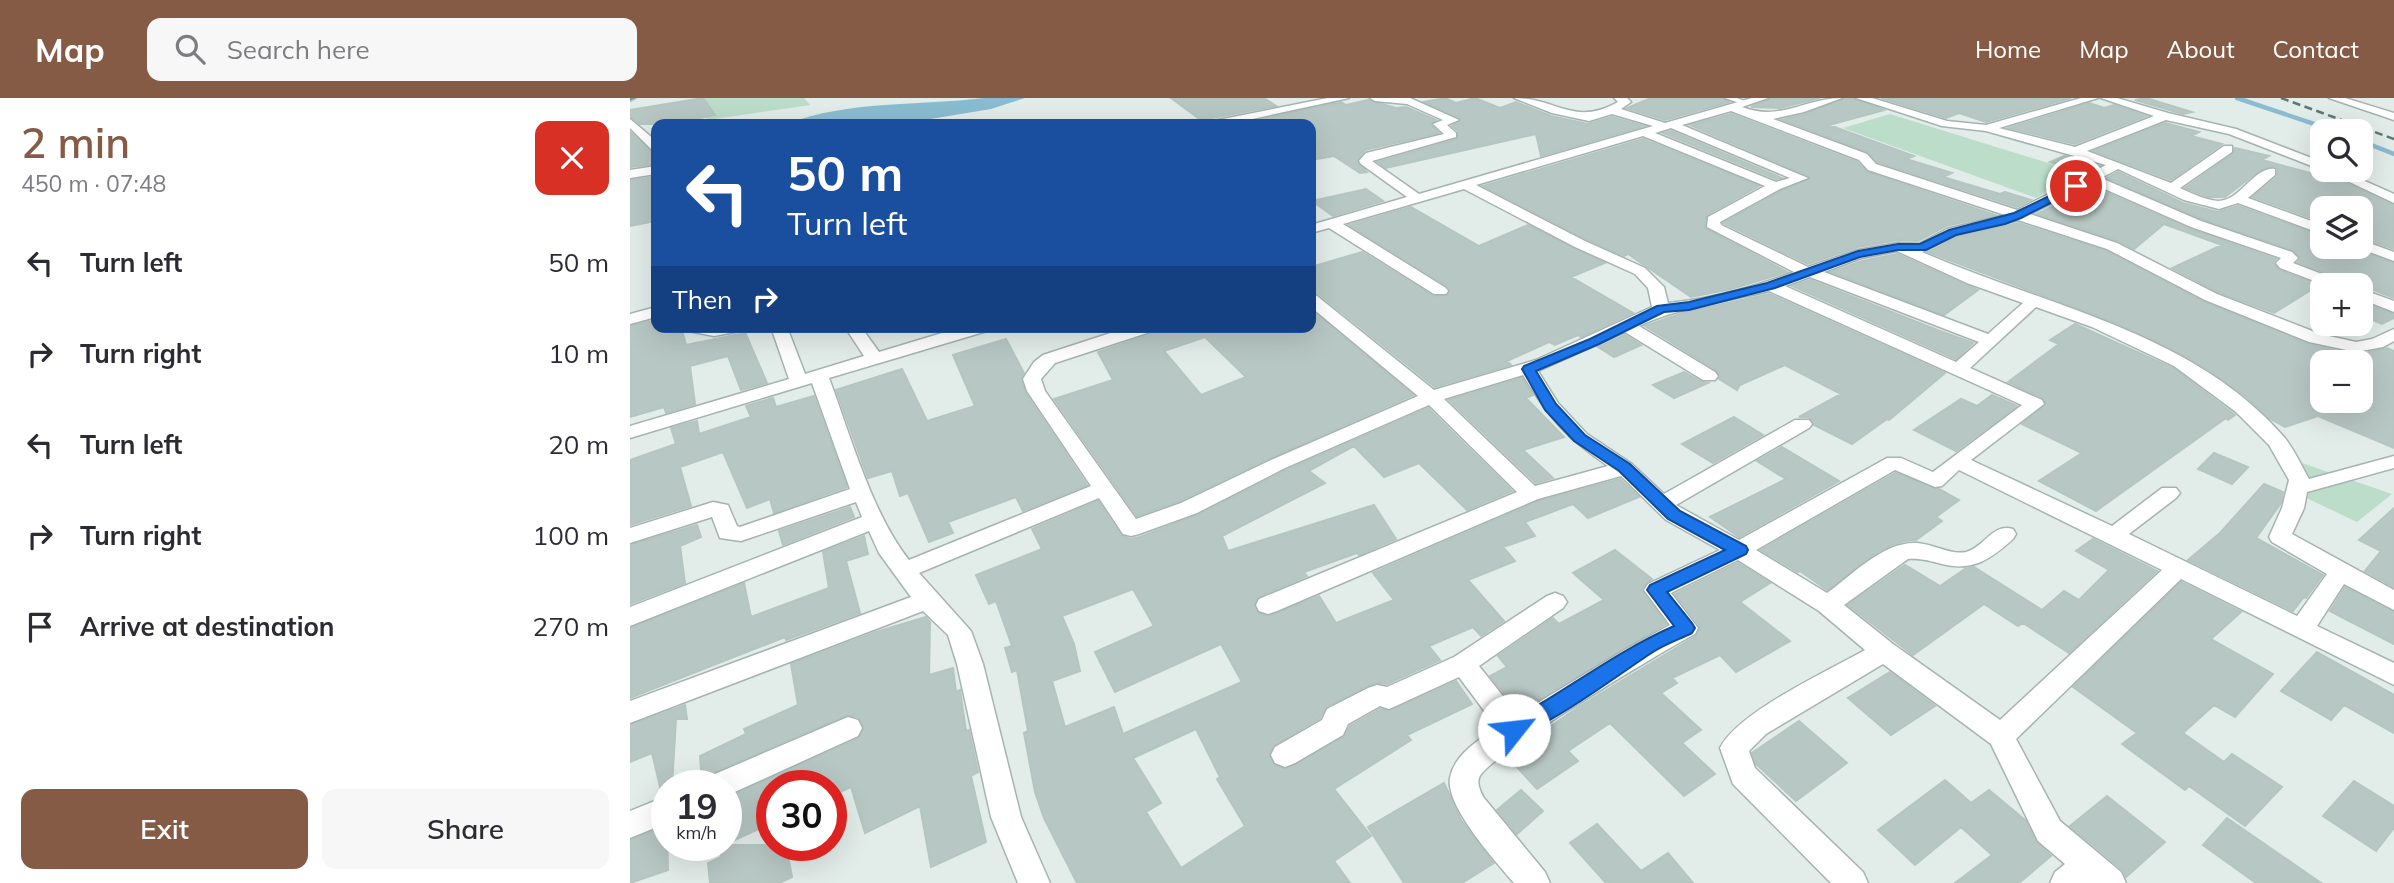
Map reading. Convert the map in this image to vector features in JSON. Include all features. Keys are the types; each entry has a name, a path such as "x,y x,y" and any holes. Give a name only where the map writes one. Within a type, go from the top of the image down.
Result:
{"street":[{"path":"1240,119 1344,98"},
{"path":"1376,98 1409,101 1452,120 1439,124 1452,135 1370,156 1365,161 1417,198"},
{"path":"1519,98 1556,111 1589,118 1626,102 1619,98"},
{"path":"1316,228 1735,103 1763,98"},
{"path":"1761,118 1800,110 1837,98"},
{"path":"1861,98 1946,124 1986,128 2076,151 2149,177 2170,189 2220,205 2239,200 2271,172"},
{"path":"1986,128 2092,98"},
{"path":"2106,98 2165,116 2232,131 2310,161"},
{"path":"2334,98 2394,117"},
{"path":"2361,98 2394,107"},
{"path":"1735,103 1761,118 1863,157 1872,167 2112,246 2211,297 2315,338 2356,347 2377,343 2394,334"},
{"path":"2180,106 2206,116 2232,131"},
{"path":"1612,110 1667,125 1802,178 1775,187 1713,220 1714,227 1809,272 1989,340"},
{"path":"1278,112 1290,119"},
{"path":"2076,151 2165,116"},
{"path":"630,122 651,142"},
{"path":"1643,132 1775,187"},
{"path":"2170,189 2228,149"},
{"path":"1129,333 1049,359 1040,366 1032,379 1036,391 1131,529 1189,508 1278,464 1432,397 1528,369 1661,309 1689,306 1771,286 1858,254 1898,247 1922,248 1952,232 2001,222 2018,215 2117,165"},
{"path":"630,174 651,171"},
{"path":"2090,178 2196,224 2287,255 2291,258 2283,262 2286,265 2310,274"},
{"path":"2357,182 2394,198"},
{"path":"1466,185 1580,244 1640,271 1657,286 1661,309"},
{"path":"2239,200 2310,226"},
{"path":"1331,223 1440,291"},
{"path":"1898,247 1972,280 2098,323 2180,362 2202,376 2243,408 2277,442 2300,480 2293,508 2280,537 2394,601"},
{"path":"2373,249 2394,257"},
{"path":"1534,883 1467,801 1463,781 1471,765 1482,753 1650,645 1686,628 1656,590 1740,550 1894,462 1935,481 1957,461 2035,404 1771,286"},
{"path":"2373,299 2394,307"},
{"path":"1958,370 2035,300"},
{"path":"1316,303 1432,397 1531,494"},
{"path":"630,319 651,313"},
{"path":"1626,325 1709,376"},
{"path":"782,333 808,377 874,521 903,571 927,600 959,631 970,664 1006,817 1028,880"},
{"path":"857,333 874,358"},
{"path":"630,432 960,333"},
{"path":"1528,369 1550,407 1580,438 1625,468 1674,515 1740,550 1828,605 1884,651 2001,736 2049,831 2088,877"},
{"path":"1662,503 1802,424"},
{"path":"1957,461 2394,675"},
{"path":"2298,488 2394,463"},
{"path":"1268,605 1531,494 1625,468"},
{"path":"903,571 1105,488"},
{"path":"630,536 713,509 720,510 728,533 741,534 862,492"},
{"path":"2114,536 2140,513 2169,494"},
{"path":"630,617 874,521"},
{"path":"1828,605 1902,552 1928,551 1952,558 1969,559 1983,552 2005,534"},
{"path":"2001,736 2176,569"},
{"path":"2301,630 2340,572"},
{"path":"630,712 927,600"},
{"path":"1285,755 1333,727 1337,717 1377,695 1389,698 1463,664 1555,603"},
{"path":"1852,883 1743,775 1734,748 1756,726 1884,651"},
{"path":"1463,664 1514,730"},
{"path":"742,775 848,728"},
{"path":"630,825 651,816"}],"green space":[{"path":"702,98 804,98 810,105 714,119 707,119"},
{"path":"1890,114 2077,172 2036,198 1843,128"},
{"path":"2302,463 2392,494 2357,522 2298,494"}],"water":[{"path":"1025,98 991,109 930,119 802,119 859,107"}],"building":[{"path":"703,98 715,115 695,119 651,119 651,124 640,124 630,116 630,110"},
{"path":"1171,98 1264,98 1276,106 1211,119 1200,119"},
{"path":"1445,98 1456,103 1475,98 1500,108 1516,102 1551,116 1588,124 1612,117 1644,126 1541,156 1536,134 1386,168 1378,162 1458,139 1458,131 1452,126 1461,119 1424,102"},
{"path":"1651,98 1722,98 1729,102 1665,120 1627,108"},
{"path":"1771,98 1820,98 1780,108 1751,107"},
{"path":"1844,98 1853,98 1884,110 1829,125 1914,156 1906,159 1952,173 1943,177 2031,200 2017,207 1877,162 1868,152 1782,120"},
{"path":"1881,98 2071,98 1986,122 1959,113 1946,118"},
{"path":"2146,98 2192,112 2183,114 2135,100"},
{"path":"1368,100 1396,108 1406,107 1436,120 1430,124 1439,133 1365,150 1356,161 1367,172 1360,173 1334,156 1316,159 1316,119 1263,119 1341,102 1346,105"},
{"path":"2089,103 2104,108 2114,105 2146,116 2075,144 2009,128"},
{"path":"1731,114 1857,162 1867,172 1995,215 1946,226 1918,241 1898,240 1858,247 1808,264 1723,223 1781,191 1810,179 1809,176 1690,125"},
{"path":"2165,123 2199,132 2191,136 2222,144 2171,180 2094,151"},
{"path":"1671,131 1782,178 1776,179 1663,133"},
{"path":"630,132 651,150 651,165 630,167"},
{"path":"1643,139 1759,186 1707,215 1705,228 1787,272 1731,289 1691,297 1628,254 1624,256 1586,239 1483,186"},
{"path":"2235,148 2269,156 2262,160 2310,173 2310,182 2344,182 2394,205 2394,249 2373,242 2373,196 2310,196 2310,218 2253,197 2277,177 2278,169 2275,166 2259,171 2225,197 2209,197 2185,188 2233,154"},
{"path":"2064,156 2099,166 2085,173 2050,162"},
{"path":"2118,172 2183,203 2218,212 2238,206 2310,232 2310,259 2373,259 2373,255 2394,263 2394,298 2373,290 2373,273 2326,273 2298,262 2301,258 2293,250 2202,219 2107,178"},
{"path":"651,178 651,222 630,226 630,180"},
{"path":"2092,186 2190,229 2276,259 2273,263 2279,270 2310,282 2310,291 2274,313 2218,292 2172,268 2222,245 2164,224 2134,249 2037,214"},
{"path":"1366,189 1383,201 1333,216 1316,204 1316,200"},
{"path":"1411,207 1479,246 1528,225 1605,263 1571,277 1633,313 1581,337 1578,335 1555,345 1549,342 1507,361 1511,365 1435,387 1316,293 1316,266 1362,252 1433,296 1448,295 1450,290 1447,286 1349,225"},
{"path":"2018,223 2106,251 2204,302 2308,344 2334,350 2310,350 2310,413 2373,413 2373,351 2387,348 2394,351 2394,448 2318,416 2285,427 2267,417 2249,399 2207,369 2162,344 2115,323 1928,252 1957,237"},
{"path":"1897,254 1978,290 1944,315 1831,272 1862,261"},
{"path":"1810,280 1973,343 1956,359 1792,286"},
{"path":"1769,294 1945,373 1889,420 1852,444 1814,425 1809,417 1799,417 1841,394 1785,365 1740,385 1737,390 1719,379 1721,376 1716,370 1645,326 1686,312"},
{"path":"2373,306 2394,314 2394,318 2382,324 2373,320"},
{"path":"1316,314 1413,395 1180,501 1137,516 1054,399 1113,380 1098,352 1154,333 1316,333","holes":["1205,337 1246,377 1201,395 1164,351"]},
{"path":"651,321 651,333 683,333 686,345 745,333 767,383 741,390 728,356 690,366 695,404 666,413 664,407 630,417 630,326"},
{"path":"2075,324 2173,368 2235,415 2228,420 2226,418 2096,511 2039,481 2082,453 2022,424 2046,403 2043,398 2008,382 2059,344 2050,340"},
{"path":"1625,335 1641,345 1614,357 1598,347"},
{"path":"1006,339 1024,373 1021,380 1025,392 1087,485 1023,511 1016,497 948,522 953,533 929,542 908,493 900,496 892,471 868,478 836,390 902,369 927,421 975,406 953,355"},
{"path":"1684,372 1708,383 1674,398 1653,385"},
{"path":"1522,378 1533,395 1526,398 1564,437 1523,450 1553,478 1536,483 1449,400"},
{"path":"1992,395 2017,406 1956,451 1914,430 1961,399 1977,406"},
{"path":"814,396 847,487 774,513 770,499 747,508 723,452 680,467 691,506 630,525 630,460 676,444 671,428 697,421 699,434 751,417 746,406 773,398 776,407"},
{"path":"1428,408 1512,491 1467,510 1419,463 1384,477 1354,446 1309,471 1325,483 1222,536 1228,551 1374,505 1396,539 1359,555 1357,553 1304,572 1307,576 1258,597 1254,606 1258,613 1269,616 1319,596 1336,623 1394,600 1373,573 1539,501 1620,479 1639,497 1588,518 1573,504 1525,522 1535,536 1503,547 1515,561 1468,580 1504,621 1481,636 1473,627 1429,646 1440,660 1387,684 1367,686 1326,707 1320,718 1273,746 1269,754 1273,764 1286,769 1344,737 1350,726 1380,709 1390,711 1456,681 1472,704 1407,735 1411,740 1334,789 1371,836 1334,861 1350,883 1077,883 1044,818 1035,792 1024,733 1028,731 1017,670 1012,672 1005,648 1012,646 996,601 989,604 976,575 1042,549 1032,529 1098,501 1121,535 1130,539 1198,515 1286,470","holes":["1133,589 1154,626 1095,652 1115,692 1221,644 1242,682 1123,734 1114,707 1065,727 1052,681 1080,671 1074,644 1062,616","1196,729 1220,777 1217,779 1245,826 1181,868 1146,812 1161,803 1133,758"]},
{"path":"1734,417 1763,435 1713,463 1682,444"},
{"path":"1782,447 1839,481 1739,537 1710,517 1786,479 1757,461"},
{"path":"2214,453 2248,467 2232,484 2198,469"},
{"path":"1895,473 1939,489 1959,500 1936,517 1942,521 1916,540 1904,541 1879,551 1827,590 1800,571 1761,550"},
{"path":"2264,484 2283,492 2281,503 2256,538 2323,575 2293,611 2188,560 2220,533"},
{"path":"850,507 854,517 783,545 779,531"},
{"path":"2394,508 2394,587 2365,571 2381,551 2359,540"},
{"path":"697,525 701,537 680,546 685,583 630,604 630,545"},
{"path":"864,536 868,554 846,561 860,613 786,640 785,637 630,698 630,628 744,583 751,617 829,588 823,552"},
{"path":"2093,539 2157,571 2069,653 2023,623 2018,626 1984,604 1913,655 1848,605 1905,565 1940,586 1965,569 1974,567 2042,610 2064,591 2079,600 2109,570 2076,551"},
{"path":"1615,550 1652,579 1641,590 1666,624 1519,712 1490,676 1507,667 1498,656 1553,618 1559,624 1604,600 1573,573"},
{"path":"1738,563 1770,583 1740,602 1790,641 1736,672 1720,655 1672,678 1677,683 1661,693 1701,730 1682,743 1715,774 1684,796 1610,723 1568,751 1578,761 1537,789 1507,756 1580,706 1696,636 1700,626 1675,594"},
{"path":"2181,582 2241,612 2211,639 2273,674 2235,717 2214,705 2183,733 2224,762 2232,754 2282,787 2245,826 2189,786 2185,790 2122,744 2137,733 2073,687"},
{"path":"2345,587 2394,612 2394,644 2330,611"},
{"path":"926,617 930,622 929,675 953,668 956,692 960,690 966,731 969,730 978,772 971,776 986,842 931,867 920,806 865,833 851,787 847,789 847,770 788,770 859,738 864,727 859,717 847,715 719,770 701,770 700,756 746,734 744,729 798,705 791,664 876,632"},
{"path":"2317,652 2394,695 2394,733 2344,705 2331,720 2281,691"},
{"path":"1890,672 1935,706 1891,735 1848,698"},
{"path":"685,705 687,719 676,719 673,770 656,770 652,753 630,762 630,725"},
{"path":"1799,721 1847,763 1796,801 1756,764 1752,753"},
{"path":"1945,780 1971,803 1989,790 2025,820 2036,842 2051,856 2019,883 1955,883 1992,855 1961,827 1915,865 1878,830"},
{"path":"2354,781 2394,806 2394,828 2376,851 2323,816"},
{"path":"1444,783 1461,820 1494,863 1462,883 1404,883 1368,827"},
{"path":"756,784 756,830 742,837 742,791"},
{"path":"1521,790 1543,811 1517,834 1497,810"},
{"path":"2107,796 2165,842 2126,877 2123,870 2070,826"},
{"path":"2227,818 2321,883 2256,883 2203,845"},
{"path":"1597,824 1641,871 1668,853 1693,883 1606,883 1570,843"},
{"path":"651,832 651,861 668,861 668,870 630,883 630,840"},
{"path":"742,845 756,845 756,861 789,861 792,877 779,883 710,883 708,863 742,861"}],"waterway":[{"path":"2237,98 2310,123"},
{"path":"2373,146 2394,154"}],"railway":[{"path":"2281,98 2394,139"}],"route":[{"path":"1514,730 1550,710 1650,645 1686,628 1656,590 1740,550 1674,515 1625,468 1580,438 1550,407 1528,369 1661,309 1689,306 1771,286 1858,254 1898,247 1922,248 1952,232 2001,222 2076,186"}]}
